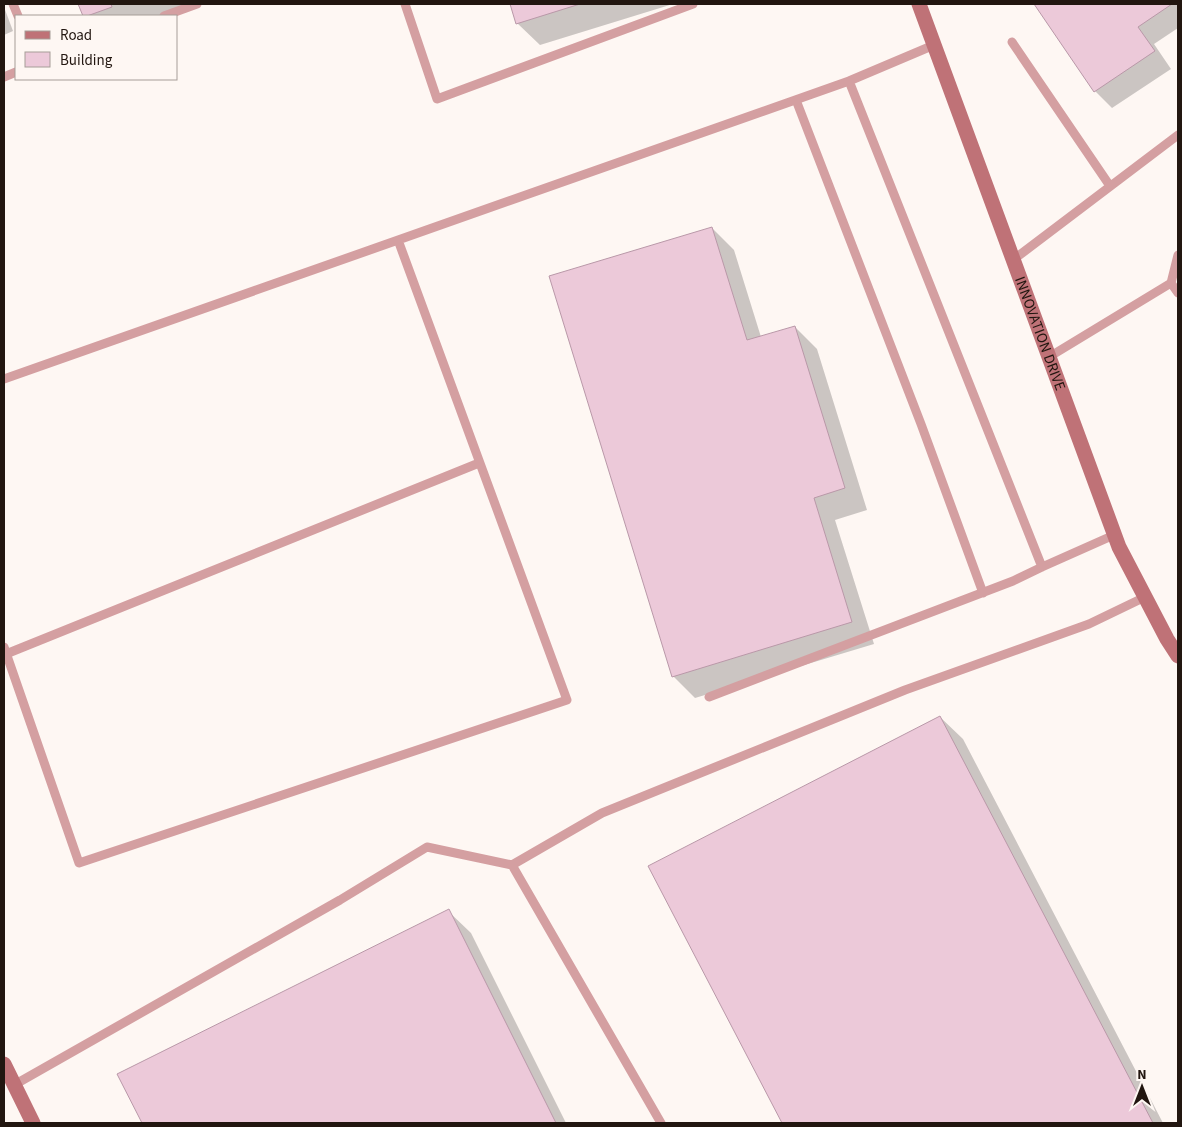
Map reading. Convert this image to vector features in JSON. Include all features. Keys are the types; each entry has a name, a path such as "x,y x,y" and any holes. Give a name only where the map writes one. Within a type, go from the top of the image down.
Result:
{"street":[{"name":"INNOVATION DRIVE","path":"919,4 1114,535 1167,639 1178,656"},
{"path":"4,1064 33,1123"}],"lane":[{"path":"167,15 197,4"},
{"path":"405,4 437,99 694,4"},
{"path":"1012,42 1110,186"},
{"path":"4,379 849,81 934,45"},
{"path":"849,81 1042,567"},
{"path":"796,100 921,424 983,593"},
{"path":"1012,260 1178,135"},
{"path":"398,240 480,462 567,700 79,863 5,651 480,462"},
{"path":"1049,358 1171,282 1178,255"},
{"path":"1171,282 1178,293"},
{"path":"708,697 1014,581 1114,535"},
{"path":"14,1085 340,900 428,847 512,865 602,813 905,690 1089,624 1145,597"},
{"path":"512,865 662,1123"}],"building":[{"path":"78,4 111,4 112,7 90,15 83,15"},
{"path":"510,4 580,4 516,24"},
{"path":"1034,4 1172,4 1138,27 1155,51 1094,92"},
{"path":"712,227 747,340 795,326 845,488 814,498 852,622 672,677 549,276"},
{"path":"940,716 1153,1123 782,1123 648,866"},
{"path":"449,909 556,1123 142,1123 117,1074"}]}
